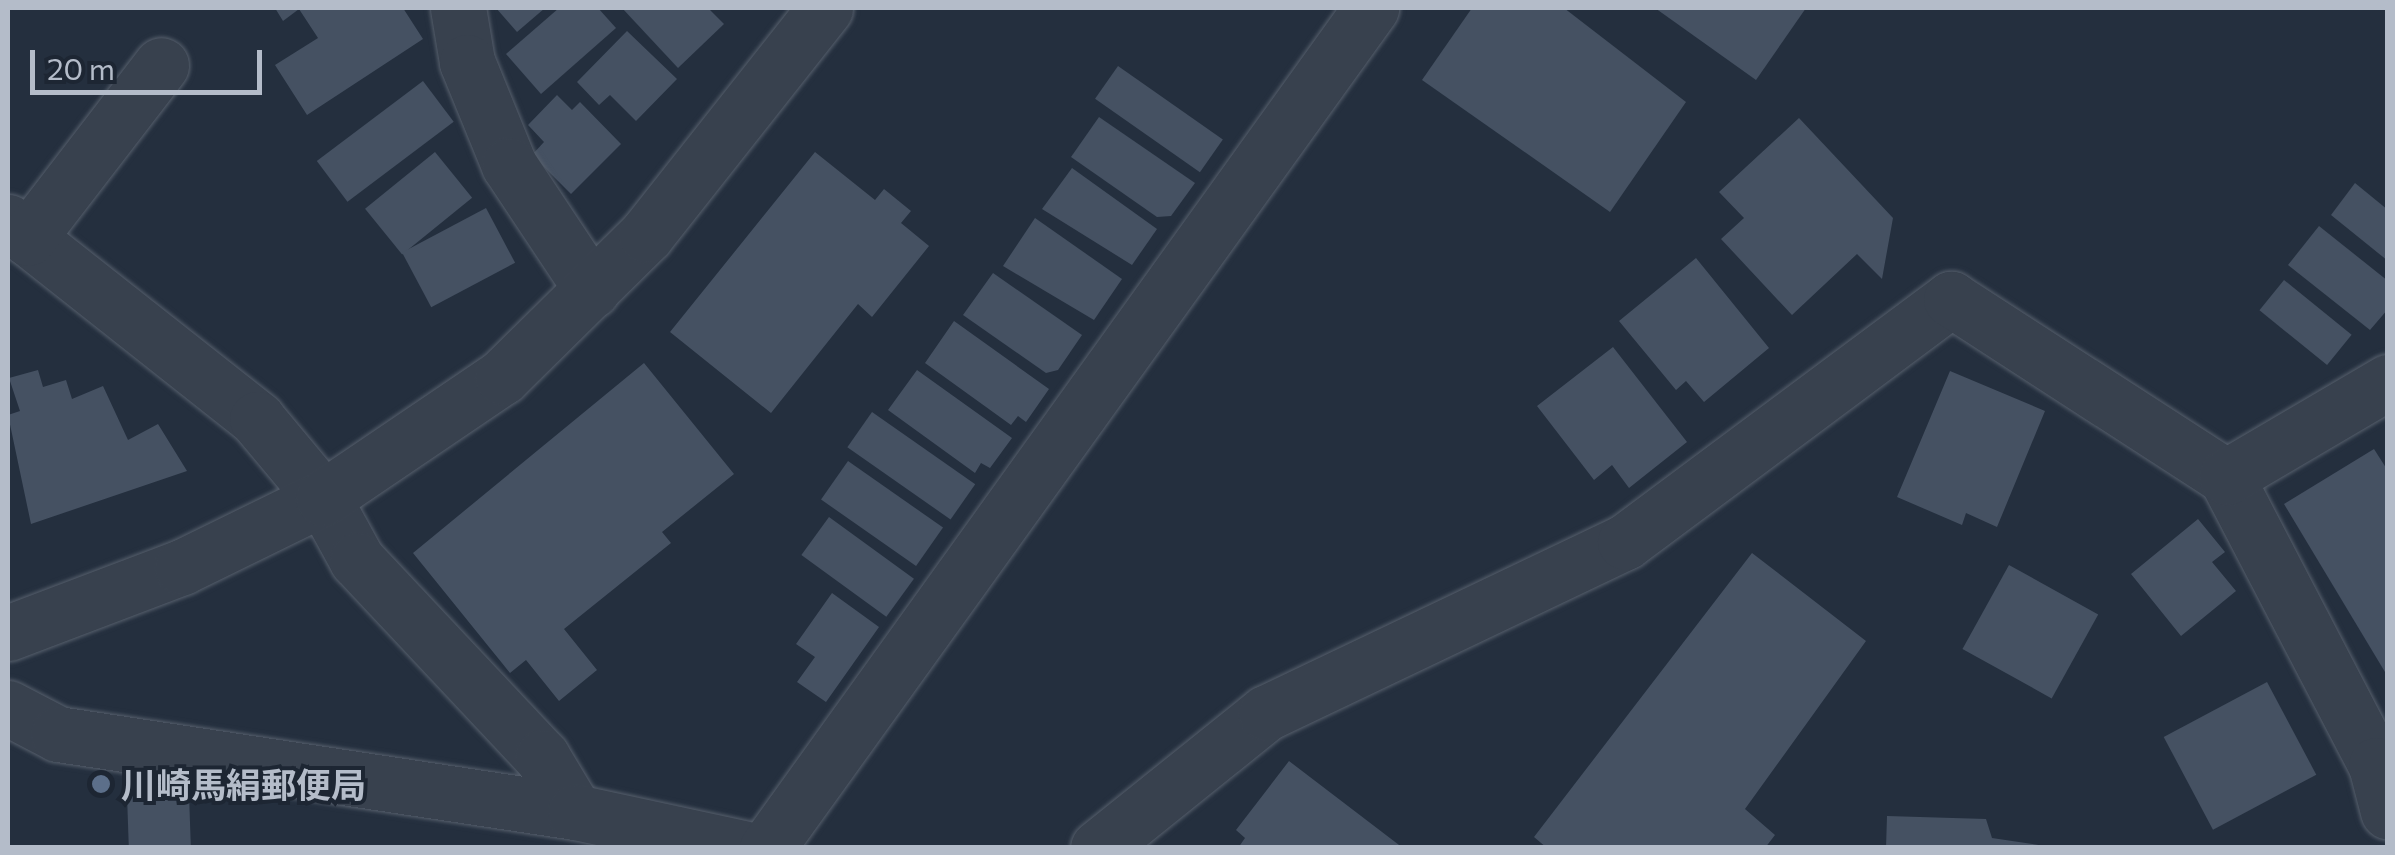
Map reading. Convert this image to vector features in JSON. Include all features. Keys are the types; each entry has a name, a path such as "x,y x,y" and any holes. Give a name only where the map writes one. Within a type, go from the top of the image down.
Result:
{"street":[{"path":"458,8 467,62 509,165 592,290"},
{"path":"8,632 182,567 322,498 502,376 592,290 698,173 825,8"},
{"path":"767,848 1371,8"},
{"path":"161,65 18,230 258,420 322,498 357,560 542,756 575,812"},
{"path":"1098,848 1266,714 1625,542 1951,299 2226,477 2376,765 2388,812"},
{"path":"2226,477 2388,382"},
{"path":"8,708 58,734 575,812 743,848"}],"building":[{"path":"275,8 403,8 423,39 307,115 275,65 318,38 299,9 283,21"},
{"path":"496,8 545,8 517,32"},
{"path":"559,8 598,8 616,28 541,94 506,54"},
{"path":"622,8 708,8 724,24 678,68"},
{"path":"1472,8 1564,8 1686,102 1610,212 1422,80"},
{"path":"1655,8 1806,8 1756,80"},
{"path":"627,31 677,79 636,121 610,95 599,105 577,82"},
{"path":"1118,66 1223,139 1200,172 1095,99"},
{"path":"423,81 454,122 347,202 317,161"},
{"path":"557,95 572,110 580,102 621,144 571,194 532,155 544,142 528,125"},
{"path":"1099,117 1195,183 1171,216 1157,217 1071,157"},
{"path":"1799,118 1893,218 1882,279 1857,254 1792,315 1721,239 1744,218 1719,192"},
{"path":"435,152 472,198 402,254 365,209"},
{"path":"815,152 875,200 884,189 911,211 901,223 929,246 872,317 858,304 771,413 670,332"},
{"path":"1072,168 1157,229 1132,265 1042,209"},
{"path":"2355,183 2388,210 2388,261 2331,215"},
{"path":"486,208 515,263 431,307 402,253"},
{"path":"1035,218 1122,279 1094,320 1003,266"},
{"path":"2319,226 2388,281 2388,309 2370,330 2288,265"},
{"path":"1696,258 1769,348 1704,402 1686,381 1676,390 1619,321"},
{"path":"993,273 1082,335 1058,370 1046,373 963,315"},
{"path":"2284,280 2352,335 2327,365 2259,310"},
{"path":"954,321 1049,389 1026,422 1018,416 1011,425 925,363"},
{"path":"1613,347 1687,442 1629,488 1612,465 1594,480 1537,406"},
{"path":"644,363 734,474 662,532 671,543 564,629 597,670 559,701 526,660 510,673 413,553"},
{"path":"38,370 43,387 66,380 72,399 103,386 128,440 158,424 187,471 31,524 8,415 20,411 9,378"},
{"path":"917,370 1012,438 990,468 981,463 975,473 888,410"},
{"path":"1950,371 2045,411 1997,527 1966,513 1962,525 1897,497"},
{"path":"872,412 975,484 951,519 847,447"},
{"path":"2374,449 2388,471 2388,677 2284,504"},
{"path":"848,461 943,528 916,566 821,500"},
{"path":"829,517 914,579 886,617 801,555"},
{"path":"2198,519 2225,552 2212,562 2236,591 2181,636 2131,574"},
{"path":"1752,553 1866,641 1745,809 1775,835 1765,848 1547,848 1534,837"},
{"path":"2009,565 2098,614 2052,698 1962,649"},
{"path":"832,593 879,627 826,702 797,682 815,657 796,644"},
{"path":"2267,682 2316,775 2213,830 2164,737"},
{"path":"1289,761 1403,848 1238,848 1245,838 1236,830"},
{"path":"189,794 191,848 129,848 127,796"},
{"path":"1887,816 1986,819 1992,838 2058,848 1886,848"}],"place":[{"name":"川崎馬絹郵便局","path":"101,784"}]}
